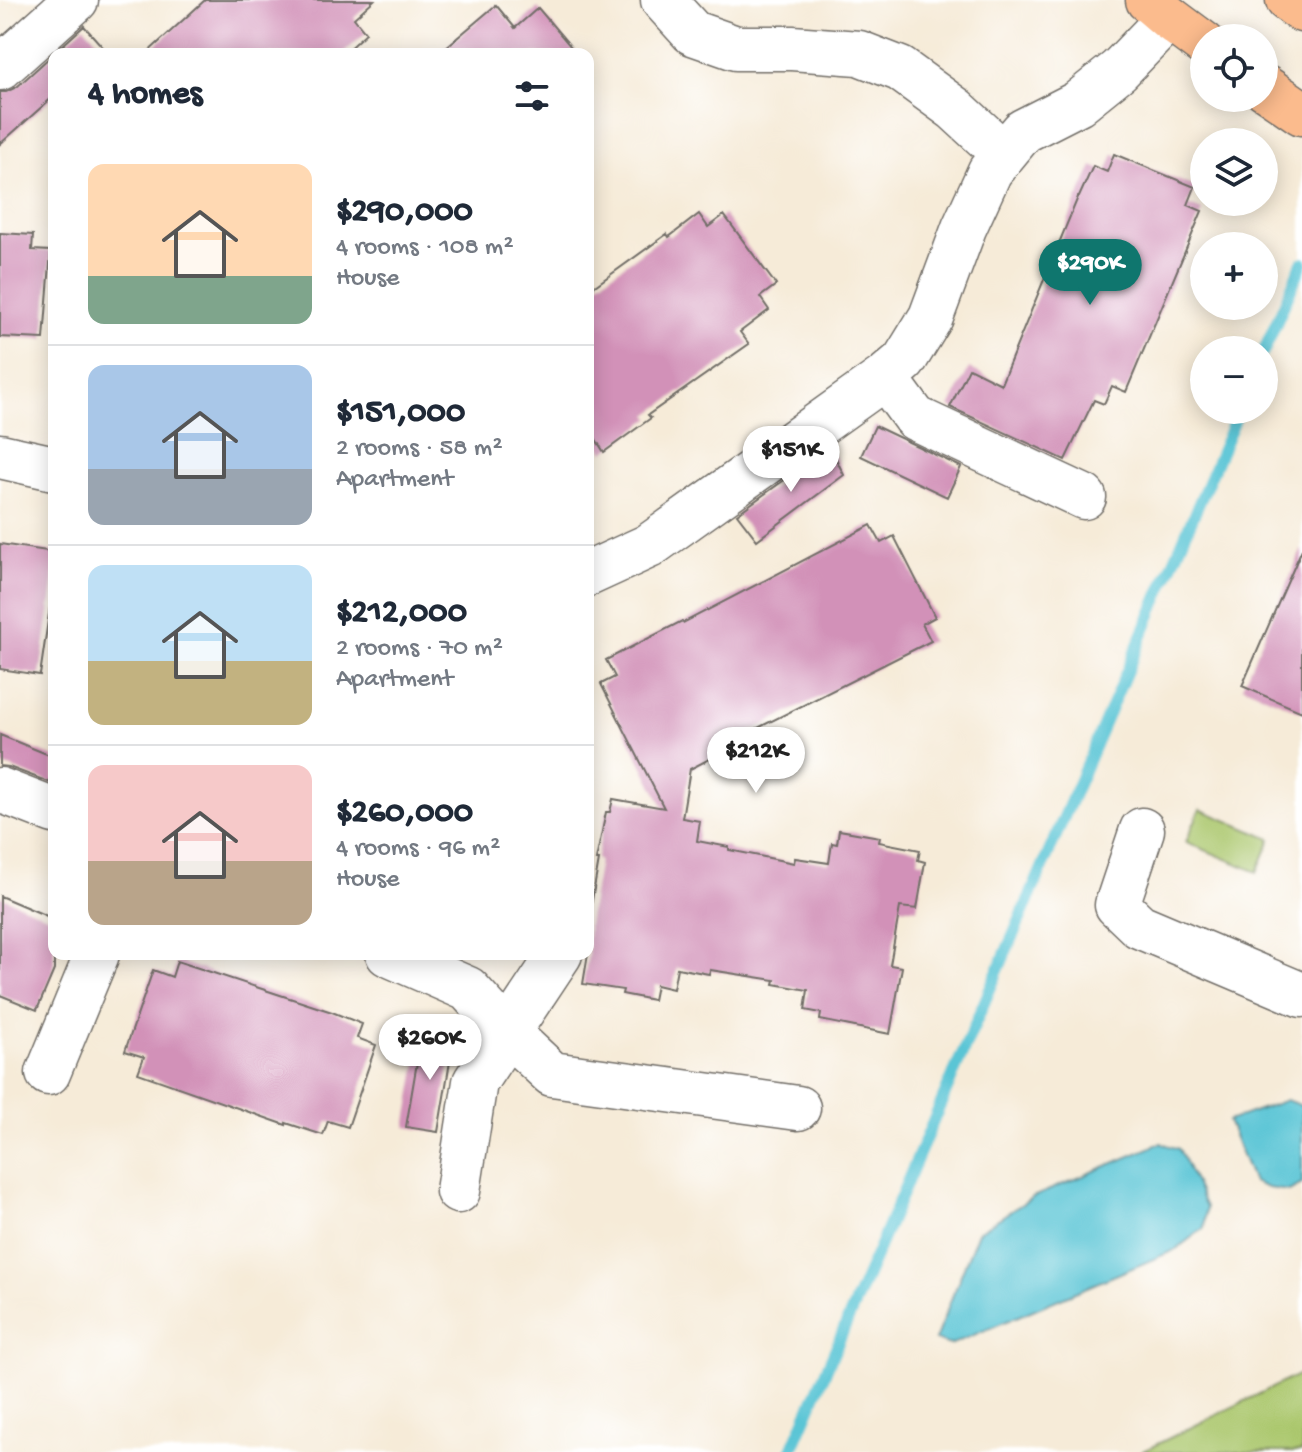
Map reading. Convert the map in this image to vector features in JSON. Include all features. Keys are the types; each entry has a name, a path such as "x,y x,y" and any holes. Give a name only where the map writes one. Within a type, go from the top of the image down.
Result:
{"main road":[{"path":"1288,0 1302,10"},
{"path":"1159,9 1190,33"},
{"path":"1278,97 1302,113"}],"lane":[{"path":"0,68 76,0"},
{"path":"663,0 693,33 736,48 859,53 900,69 955,109 1004,154"},
{"path":"594,571 649,546 904,361 931,317 964,228 990,171 1023,131 1078,103 1108,78 1159,9"},
{"path":"885,377 915,418 1084,497"},
{"path":"0,456 48,465"},
{"path":"0,790 48,809"},
{"path":"1142,830 1117,905 1139,926 1302,995"},
{"path":"48,1073 95,960"},
{"path":"402,960 468,989 507,1032 552,1074 798,1108"},
{"path":"458,1191 475,1082 556,960"}],"green space":[{"path":"1200,809 1271,839 1257,872 1186,842"},
{"path":"1302,1373 1302,1452 1141,1452"}],"water":[{"path":"1286,1100 1302,1106 1302,1184 1289,1191 1253,1182 1228,1121"},
{"path":"1161,1143 1179,1149 1206,1207 1204,1228 1175,1250 950,1345 935,1340 978,1232 1033,1197"}],"building":[{"path":"205,0 374,0 354,18 366,33 350,48 153,48"},
{"path":"496,5 515,28 538,8 572,48 445,48"},
{"path":"84,26 104,48 60,48"},
{"path":"48,59 48,101 0,144 0,92 17,87"},
{"path":"1114,154 1190,185 1190,216 1200,216 1193,232 1190,232 1190,240 1126,392 1112,386 1104,404 1094,400 1065,460 950,407 969,368 1001,384 1093,166 1107,172"},
{"path":"699,214 708,227 724,215 776,285 760,297 769,310 740,332 749,344 648,415 651,418 604,452 594,436 594,287 667,234 669,237"},
{"path":"0,233 33,235 32,250 48,251 44,339 0,337"},
{"path":"875,426 961,467 947,497 861,456"},
{"path":"830,447 844,475 757,540 737,514"},
{"path":"871,525 881,543 894,536 935,617 922,624 931,641 736,739 739,744 690,769 682,818 700,821 697,841 794,863 795,858 829,863 832,843 837,844 839,830 880,837 879,842 920,850 918,860 925,862 917,909 900,907 890,965 902,967 890,1034 820,1020 821,1013 805,1010 808,990 774,984 775,980 677,968 673,989 656,985 653,1000 622,994 623,990 583,984 587,960 594,960 594,889 599,860 596,860 606,812 610,812 613,799 664,808 601,684 615,677 606,660"},
{"path":"0,544 48,551 48,621 40,675 0,669"},
{"path":"1302,549 1302,712 1242,686"},
{"path":"0,735 48,755 48,782 9,767 0,766"},
{"path":"0,896 48,916 48,960 54,960 54,970 37,1010 0,995"},
{"path":"177,961 362,1024 357,1038 376,1045 348,1127 328,1121 323,1135 138,1073 144,1057 125,1051 153,970 172,977"},
{"path":"422,1033 454,1038 438,1132 406,1127"}],"waterway":[{"path":"1270,336 1302,263"},
{"path":"791,1452 1233,424"}]}
